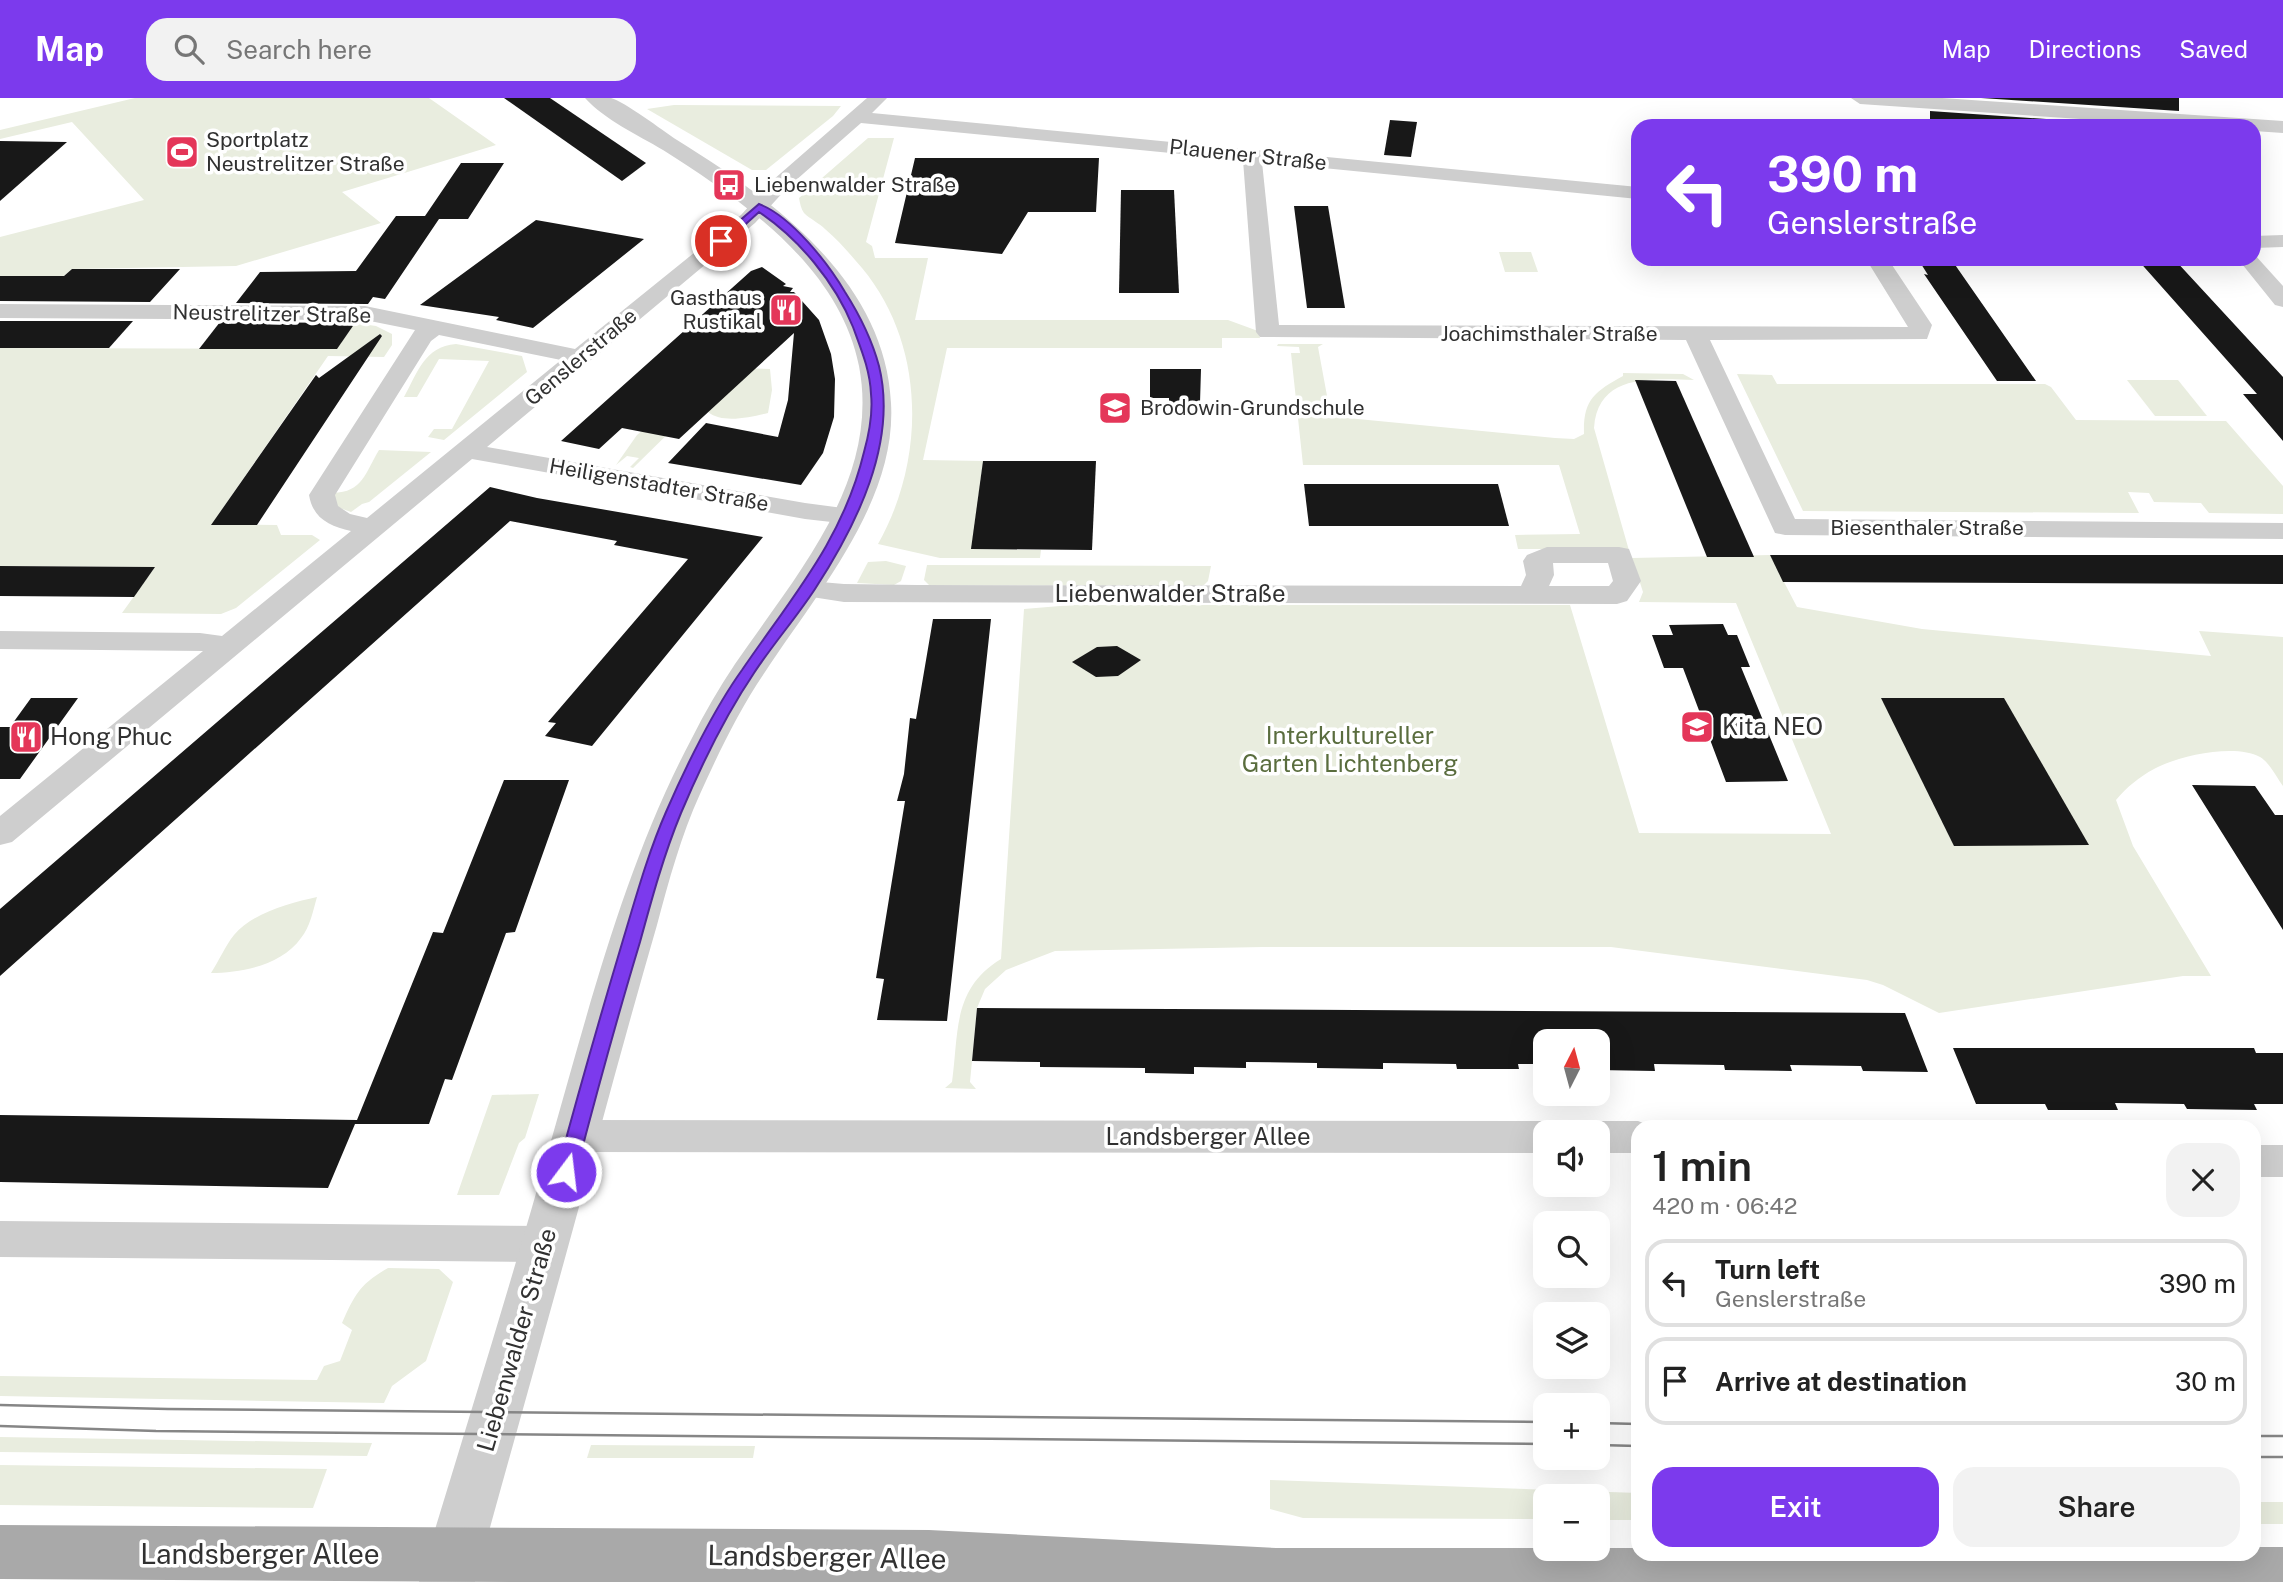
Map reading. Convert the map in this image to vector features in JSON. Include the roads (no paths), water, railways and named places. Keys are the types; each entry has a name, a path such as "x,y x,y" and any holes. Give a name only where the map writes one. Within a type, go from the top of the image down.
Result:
{"main road":[{"name":"Landsberger Allee","path":"0,1552 450,1569 929,1557 1276,1576 2283,1575"}],"street":[{"name":"Liebenwalder Straße","path":"450,1569 634,933 673,814 690,776 746,674 809,589 849,516 862,486 875,433 877,396 873,365 853,313 831,275 779,220 596,98"},
{"name":"Genslerstraße","path":"0,834 748,219 780,184 878,98"},
{"path":"1860,98 2107,119"},
{"path":"2111,98 2128,119"},
{"name":"Plauener Straße","path":"857,117 1631,193"},
{"path":"2261,126 2283,127"},
{"name":"Joachimsthaler Straße","path":"1255,156 1252,162 1268,332 1919,334 1920,325 1882,266"},
{"path":"2261,242 2283,241"},
{"path":"2255,266 2283,300"},
{"name":"Neustrelitzer Straße","path":"0,311 365,313 581,357"},
{"path":"374,527 348,522 328,514 322,506 322,495 422,336 434,328"},
{"name":"Biesenthaler Straße","path":"1695,334 1785,527 2283,531"},
{"name":"Heiligenstadter Straße","path":"469,451 805,511 849,516"},
{"name":"Liebenwalder Straße","path":"809,589 844,593 917,594 1532,594"},
{"path":"0,640 200,642 231,646"},
{"name":"Landsberger Allee","path":"576,1136 1533,1137"},
{"path":"1610,1137 1631,1137"},
{"path":"2261,1161 2283,1161"},
{"path":"0,1239 544,1244"}],"tram line":[{"path":"0,1405 168,1409 1533,1422"},
{"path":"1610,1423 1631,1424"},
{"path":"0,1426 156,1431 1533,1444"},
{"path":"2261,1436 2283,1436"},
{"path":"1610,1445 1631,1446"},
{"path":"2261,1457 2283,1457"}],"place":[{"name":"Sportplatz Neustrelitzer Straße","path":"182,152"},
{"name":"Liebenwalder Straße","path":"729,185"},
{"name":"Gasthaus Rustikal","path":"786,310"},
{"name":"Brodowin-Grundschule","path":"1115,408"},
{"name":"Kita NEO","path":"1697,727"},
{"name":"Hong Phuc","path":"26,737"}],"park label":[{"name":"Interkultureller Garten Lichtenberg","path":"1350,750"}]}
